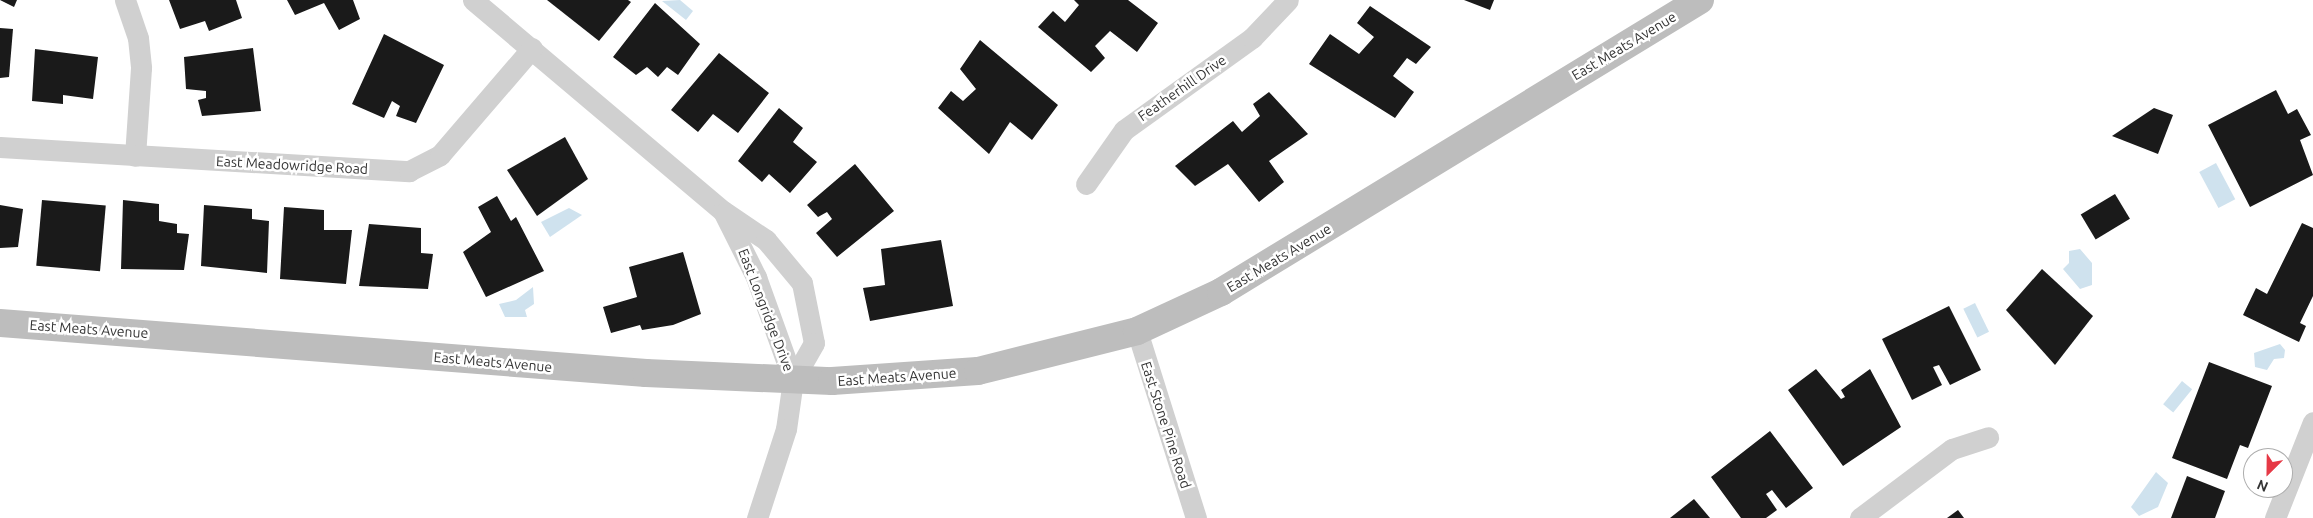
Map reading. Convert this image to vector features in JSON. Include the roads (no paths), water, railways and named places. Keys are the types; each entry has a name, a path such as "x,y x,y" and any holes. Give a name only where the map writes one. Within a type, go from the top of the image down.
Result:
{"street":[{"path":"125,0 138,38 140,61 135,156"},
{"name":"East Longridge Drive","path":"473,0 723,211 780,253 802,283 814,343 794,380"},
{"name":"Featherhill Drive","path":"1086,184 1124,130 1252,38 1288,0"},
{"name":"East Meats Avenue","path":"0,323 526,366 794,380 892,379 978,371 1137,331 1222,292 1700,0"},
{"name":"East Meadowridge Road","path":"0,147 409,170 440,155 532,48"},
{"name":"East Longridge Drive","path":"723,211 756,277 794,380"},
{"name":"East Stone Pine Road","path":"1137,331 1196,518"},
{"path":"757,518 786,429 794,380"},
{"path":"2275,518 2313,422"},
{"path":"1860,518 1952,449 1988,436"}],"water":[{"path":"680,0 693,11 686,20 662,1"},
{"path":"2216,163 2235,199 2218,208 2199,172"},
{"path":"569,208 582,215 550,237 541,222"},
{"path":"2080,249 2092,263 2092,285 2080,289 2063,269 2069,263 2069,251"},
{"path":"533,287 534,304 525,310 527,317 505,317 499,304 516,300"},
{"path":"1975,303 1989,332 1977,337 1963,309"},
{"path":"2280,344 2285,350 2284,358 2274,359 2267,370 2255,367 2254,353"},
{"path":"2182,381 2192,389 2173,412 2163,404"},
{"path":"2156,472 2168,483 2158,507 2139,516 2131,507"}]}
